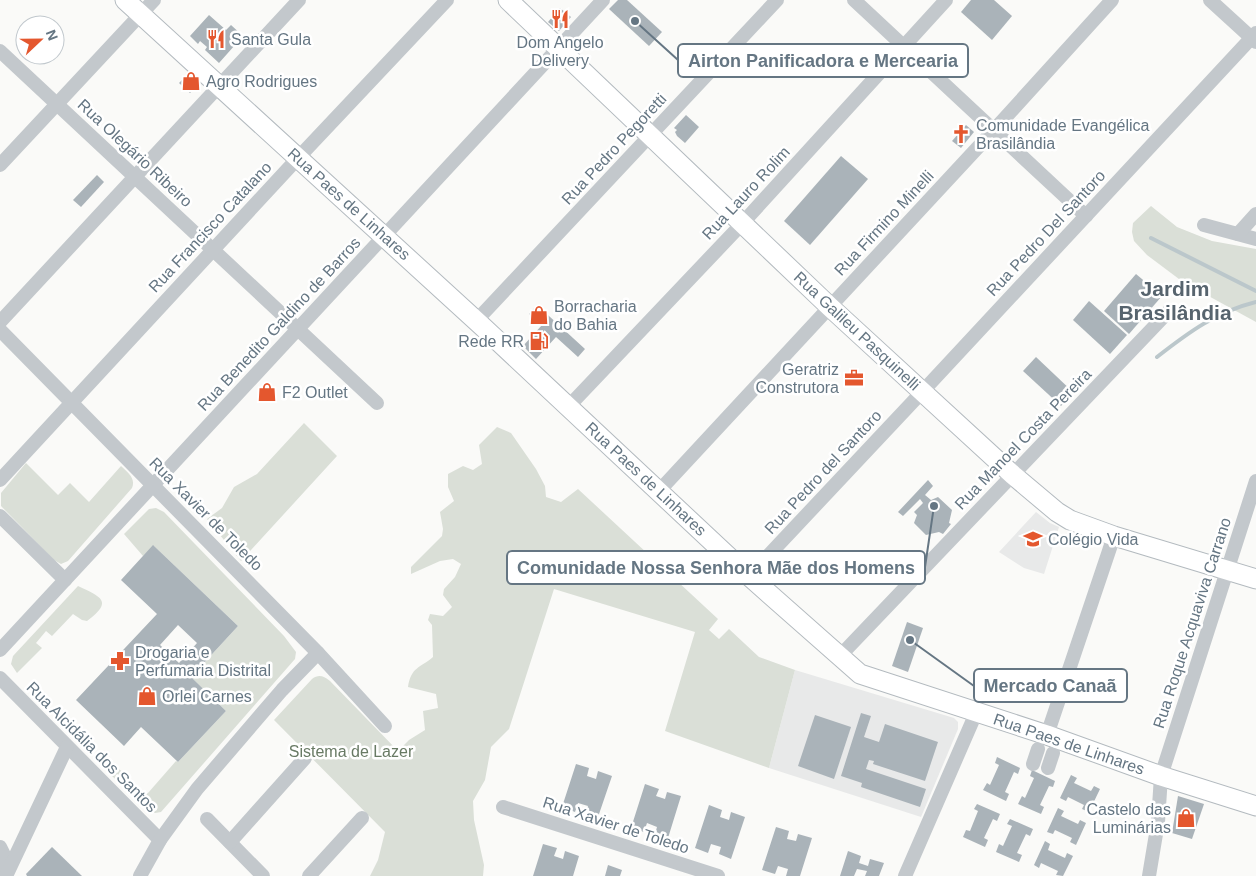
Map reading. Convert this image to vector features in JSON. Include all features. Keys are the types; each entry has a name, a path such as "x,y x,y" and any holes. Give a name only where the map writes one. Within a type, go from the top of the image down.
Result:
{"street":[{"name":"Rua Paes de Linhares","path":"125,0 569,406 749,576 860,674 976,713 1042,742 1161,776 1256,806"},
{"path":"0,165 154,0"},
{"path":"0,322 299,0"},
{"name":"Rua Francisco Catalano","path":"0,480 446,0"},
{"name":"Rua Galileu Pasquinelli","path":"508,0 830,307 1013,475 1057,512 1070,520 1114,536 1256,579"},
{"name":"Rua Benedito Galdino de Barros","path":"0,650 603,0"},
{"name":"Rua Pedro Pegoretti","path":"476,321 777,0"},
{"path":"854,0 1086,216"},
{"name":"Rua Lauro Rolim","path":"569,406 742,224 946,0"},
{"name":"Rua Firmino Minelli","path":"659,491 1112,0"},
{"path":"1210,0 1254,37"},
{"name":"Rua Pedro Del Santoro","path":"922,392 1254,37"},
{"name":"Rua Olegário Ribeiro","path":"0,51 377,403"},
{"path":"1238,234 1256,214"},
{"path":"1204,226 1256,239"},
{"name":"Rua Manoel Costa Pereira","path":"839,657 1170,310"},
{"name":"Rua Xavier de Toledo","path":"0,330 318,653 385,726"},
{"name":"Rua Pedro del Santoro","path":"749,576 922,392"},
{"name":"Rua Roque Acquaviva Carrano","path":"1149,876 1158,822 1161,776 1256,481"},
{"path":"0,516 65,580"},
{"path":"1033,764 1114,536"},
{"path":"140,876 160,840 197,789 282,690 318,653"},
{"name":"Rua Alcidália dos Santos","path":"0,678 160,840"},
{"path":"910,873 976,713"},
{"path":"6,875 67,747"},
{"path":"1048,768 1052,753"},
{"path":"230,842 305,758"},
{"name":"Rua Xavier de Toledo","path":"503,807 718,876"},
{"path":"207,818 263,876"},
{"path":"309,876 362,818"},
{"path":"6,875 8,867 1,848 17,848 21,844"}],"shaded area":[{"name":"Colégio Vida","path":"1036,512 1050,523 1059,527 1044,574 1024,568 999,552"},
{"path":"795,670 954,718 958,722 958,729 921,817 769,768"}],"green space":[{"path":"1151,206 1177,227 1212,241 1256,249 1256,322 1183,282 1147,255 1134,241 1133,223"},
{"path":"304,423 337,456 241,561 207,519 222,508 234,487 257,474"},
{"name":"Sistema de Lazer","path":"497,427 511,433 536,469 545,486 546,497 561,502 578,489 718,619 709,630 719,639 729,629 759,657 795,670 769,768 665,731 695,632 554,589 509,729 491,747 485,780 473,801 474,820 484,865 483,876 370,876 378,860 385,832 274,720 312,679 321,676 330,681 398,751 409,740 425,730 423,711 438,708 436,694 408,687 409,680 417,669 433,657 432,625 428,620 430,614 443,616 452,607 443,595 444,589 455,577 461,564 453,559 440,561 411,574 411,567 442,536 443,529 440,512 454,501 448,487 448,474 463,466 473,470 482,464 479,445"},
{"path":"26,463 58,495 70,483 89,502 121,466 131,476 133,484 132,488 68,561 61,564 54,560 1,506 1,493"},
{"path":"156,508 164,512 284,636 296,652 295,659 161,812 155,813 150,811 112,776 119,769 146,794 148,793 176,761 178,762 226,711 191,677 238,626 154,546 143,556 124,534 149,509"},
{"path":"78,586 93,593 101,600 100,609 87,621 73,614 52,636 46,631 36,643 42,648 17,673 11,664 13,656"}],"building":[{"path":"618,0 627,0 662,32 649,46 609,9"},
{"path":"971,0 994,0 1012,16 992,40 961,12"},
{"name":"Dom Angelo Delivery","path":"560,8 571,17 559,31 548,22"},
{"name":"Santa Gula","path":"209,15 226,30 231,25 243,36 219,63 205,50 207,47 200,41 198,44 190,36"},
{"name":"Agro Rodrigues","path":"193,69 203,80 190,93 179,83"},
{"path":"686,115 699,127 685,143 677,136 675,132 677,130 674,128"},
{"path":"966,125 974,132 961,148 952,141"},
{"path":"841,156 868,179 810,245 784,221"},
{"path":"97,175 104,182 81,207 73,200"},
{"path":"1136,274 1162,296 1129,334 1104,311"},
{"path":"1089,301 1127,335 1110,354 1073,320"},
{"name":"Rede RR","path":"537,305 585,349 578,357 556,337 536,359 523,346 542,325 529,314"},
{"path":"1036,357 1074,393 1061,406 1023,371"},
{"path":"928,480 933,486 925,495 931,500 938,497 952,510 949,523 951,524 943,534 939,532 926,535 914,523 917,515 914,512 923,503 920,499 903,516 898,512"},
{"path":"153,545 238,626 191,677 226,711 178,762 141,727 124,746 76,700 157,614 121,580","holes":["178,625 197,643 179,663 160,645"]},
{"path":"907,622 923,628 908,672 892,666"},
{"path":"861,713 871,716 864,737 879,742 885,724 938,742 925,781 873,764 874,761 869,760 866,769 926,789 920,807 861,787 862,783 841,776"},
{"path":"815,715 851,727 834,779 798,766"},
{"path":"997,757 1020,768 1018,774 1014,772 1005,792 1009,794 1006,801 983,790 987,783 990,785 999,765 995,763"},
{"path":"576,764 589,768 587,776 596,779 598,771 612,776 598,817 586,813 588,806 578,803 575,812 562,807"},
{"path":"1032,770 1055,781 1053,787 1049,786 1040,805 1044,807 1041,814 1018,804 1022,796 1025,798 1034,778 1030,776"},
{"path":"1071,775 1077,778 1074,783 1091,791 1094,786 1100,789 1089,812 1082,809 1084,805 1068,797 1066,801 1060,798"},
{"path":"645,784 659,789 656,796 665,799 667,792 681,796 668,838 655,834 657,827 647,823 644,832 631,828"},
{"name":"Castelo das Luminárias","path":"1178,796 1204,804 1192,839 1172,833"},
{"path":"977,804 1000,814 997,821 993,819 984,838 988,840 985,847 963,837 966,830 970,831 978,811 974,809"},
{"path":"709,805 722,810 720,817 729,820 731,812 745,817 731,859 719,854 721,847 711,844 708,853 695,848"},
{"path":"1058,808 1064,811 1061,816 1078,824 1080,820 1086,823 1076,845 1070,842 1072,838 1055,830 1053,834 1047,832"},
{"path":"1010,819 1033,829 1030,836 1026,834 1017,853 1022,855 1019,862 996,852 999,844 1003,846 1012,826 1007,824"},
{"path":"776,827 789,831 787,839 796,841 798,834 812,838 800,876 786,876 788,869 778,866 775,874 762,870"},
{"path":"1045,841 1050,844 1048,850 1065,858 1067,853 1073,856 1063,876 1056,875 1058,871 1041,863 1039,868 1034,865"},
{"path":"543,844 557,848 554,856 563,859 565,851 579,856 573,876 533,876"},
{"path":"52,847 82,876 27,876 26,874"},
{"path":"848,851 861,856 859,863 868,866 870,859 884,863 879,876 865,876 867,871 857,869 854,876 840,876"},
{"path":"608,865 622,870 620,876 605,876"}],"waterway":[{"path":"1151,238 1256,291"},
{"path":"1157,357 1180,339 1216,317 1256,302"}],"place":[{"name":"Dom Angelo Delivery","path":"560,19"},
{"name":"Airton Panificadora e Mercearia","path":"635,21"},
{"name":"Santa Gula","path":"216,39"},
{"name":"Agro Rodrigues","path":"191,81"},
{"name":"Comunidade Evangélica Brasilândia","path":"961,134"},
{"name":"Borracharia do Bahia","path":"539,315"},
{"name":"Rede RR","path":"539,341"},
{"name":"Geratriz Construtora","path":"854,378"},
{"name":"F2 Outlet","path":"267,392"},
{"name":"Comunidade Nossa Senhora Mãe dos Homens","path":"934,506"},
{"name":"Colégio Vida","path":"1033,539"},
{"name":"Mercado Canaã","path":"910,640"},
{"name":"Drogaria e Perfumaria Distrital","path":"120,661"},
{"name":"Orlei Carnes","path":"147,696"},
{"name":"Castelo das Luminárias","path":"1186,818"}],"district":[{"name":"Jardim Brasilândia","path":"1175,300"}]}
